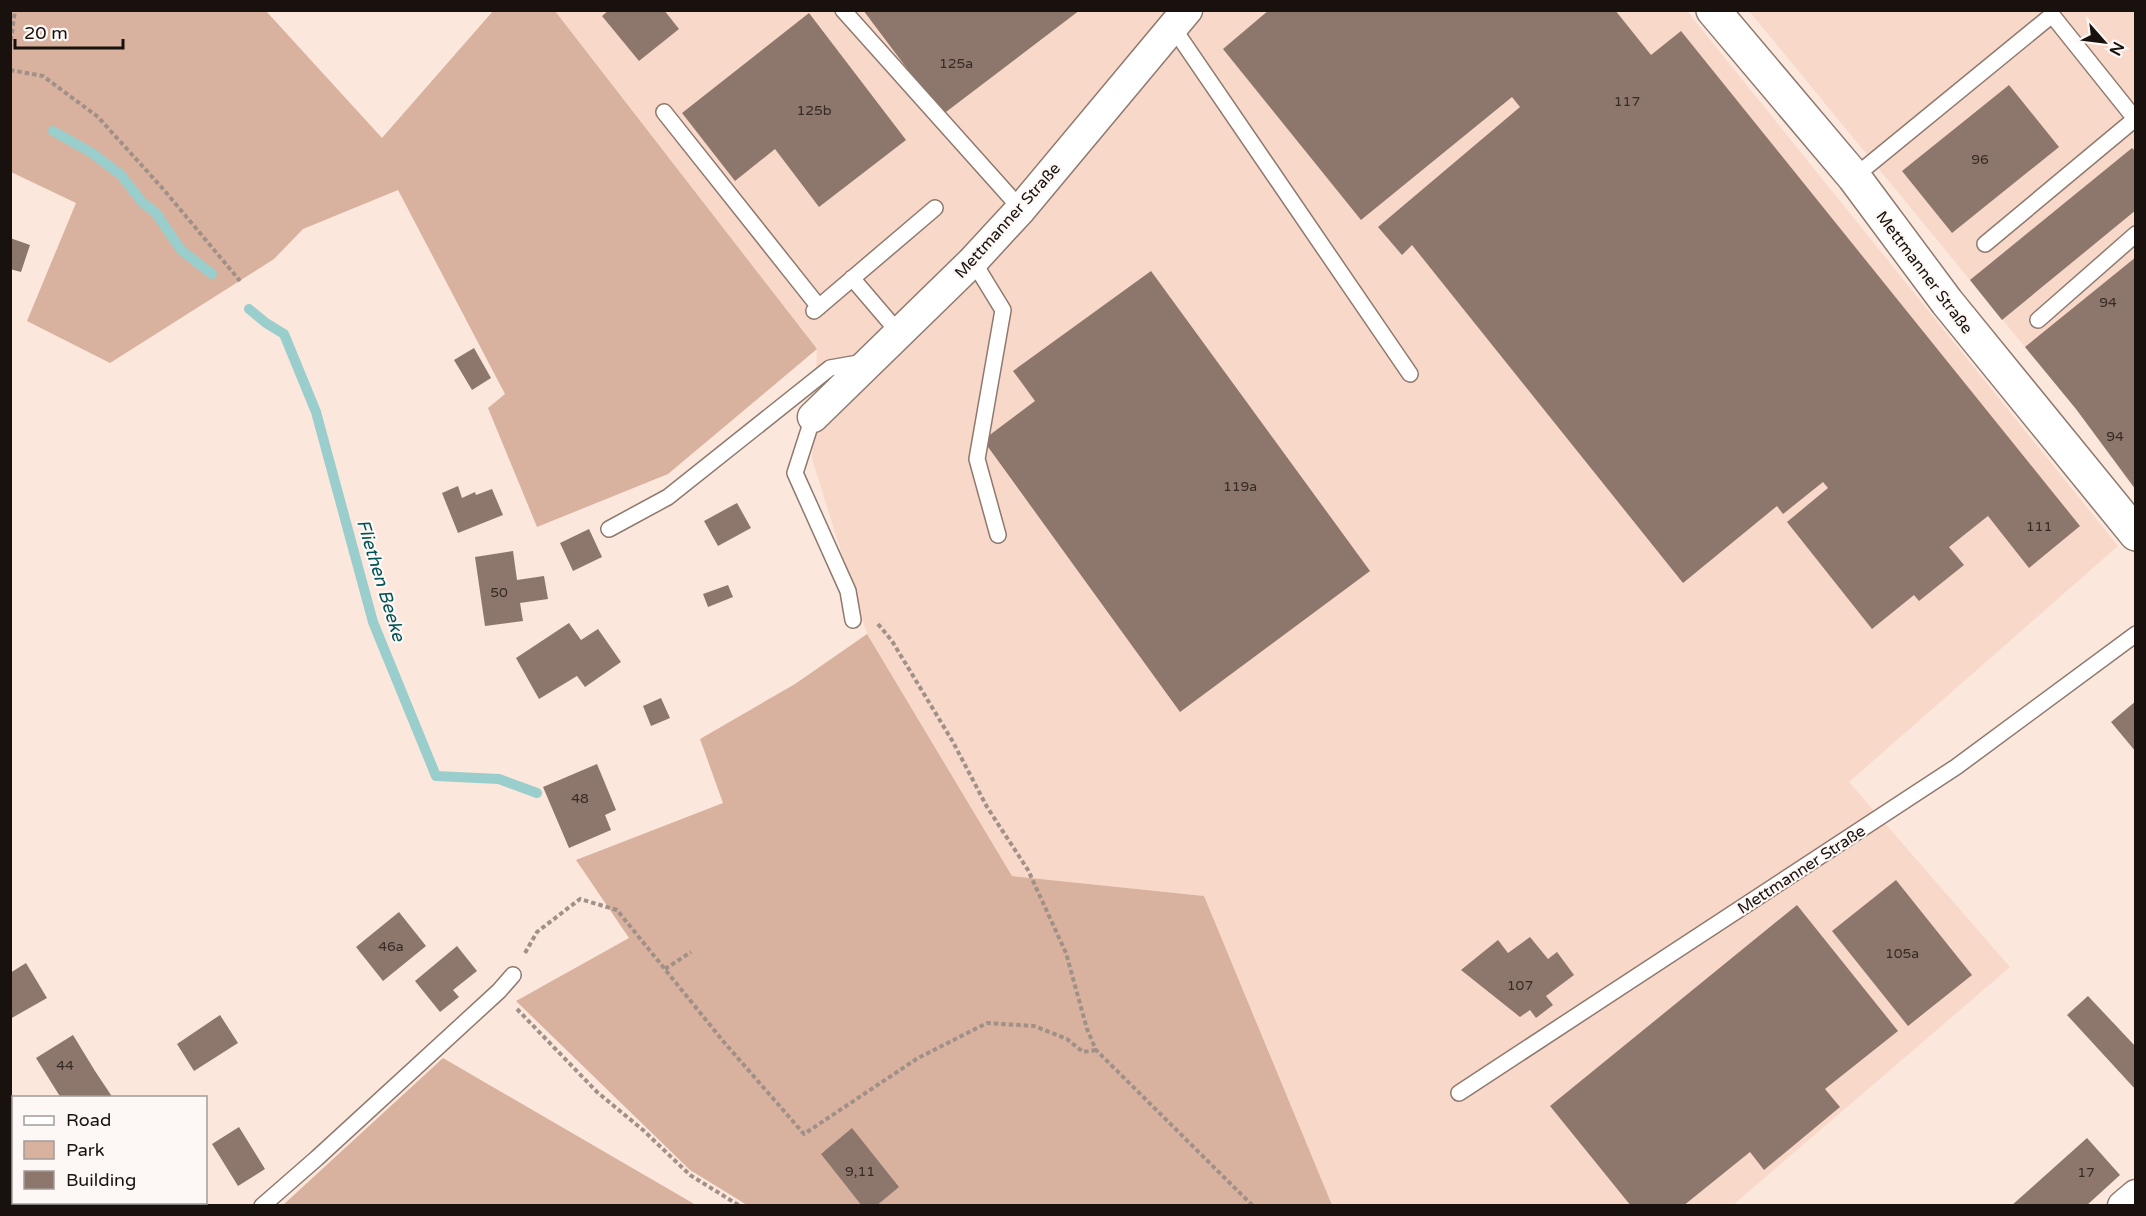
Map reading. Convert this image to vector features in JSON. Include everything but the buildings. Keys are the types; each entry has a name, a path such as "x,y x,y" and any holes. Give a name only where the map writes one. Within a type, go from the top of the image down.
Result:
{"street":[{"name":"Mettmanner Straße","path":"1713,10 1854,177 1947,302 2136,534"},
{"name":"Mettmanner Straße","path":"813,417 973,261 1021,209 1179,18"},
{"path":"2123,1206 2136,1195"}],"lane":[{"path":"843,10 1021,209"},
{"path":"1854,177 2052,15 2135,120 1985,244"},
{"path":"1179,18 1410,374"},
{"path":"664,112 816,309 934,208"},
{"path":"2038,320 2136,234"},
{"path":"973,261 1003,309 977,459 998,535"},
{"path":"852,278 899,333"},
{"path":"609,529 668,497 831,368 870,361"},
{"path":"813,417 795,473 848,591 853,620"},
{"name":"Mettmanner Straße","path":"1460,1093 1956,767 2136,634"},
{"path":"262,1206 500,991 513,975"}],"path":[{"path":"10,48 15,10"},
{"path":"10,70 43,76 98,117 164,190 240,281"},
{"path":"853,620 879,624 892,641 953,742 987,807 1028,870 1066,953 1087,1029 1096,1050 1253,1206"},
{"path":"513,975 537,932 580,898 617,910 723,1041 804,1134 918,1058 987,1023 1034,1026 1067,1039 1083,1052 1096,1050"},
{"path":"665,969 691,952"},
{"path":"500,991 597,1092 644,1130 690,1175 740,1206"}],"shaded area":[{"path":"555,11 1687,11 2118,546 1849,782 2010,967 1733,1205 1332,1205 1204,896 1012,876 867,634 812,459 817,349"},
{"path":"1749,11 2135,11 2135,490 2076,409"}],"green space":[{"path":"10,11 266,11 382,138 493,11 555,11 817,349 668,474 537,527 488,408 505,394 398,190 303,229 274,259 110,363 27,321 76,203 11,172"},
{"path":"867,634 1012,876 1204,896 1332,1205 747,1205 690,1170 516,1001 629,938 576,860 723,803 700,739 795,684"},
{"path":"443,1058 696,1205 283,1205"}],"waterway":[{"name":"Fliethen Beeke","path":"53,131 92,153 121,175 142,202 156,213 181,250 212,274"},
{"name":"Fliethen Beeke","path":"249,309 284,334 316,412 373,622 436,776 499,779 537,793"}]}
